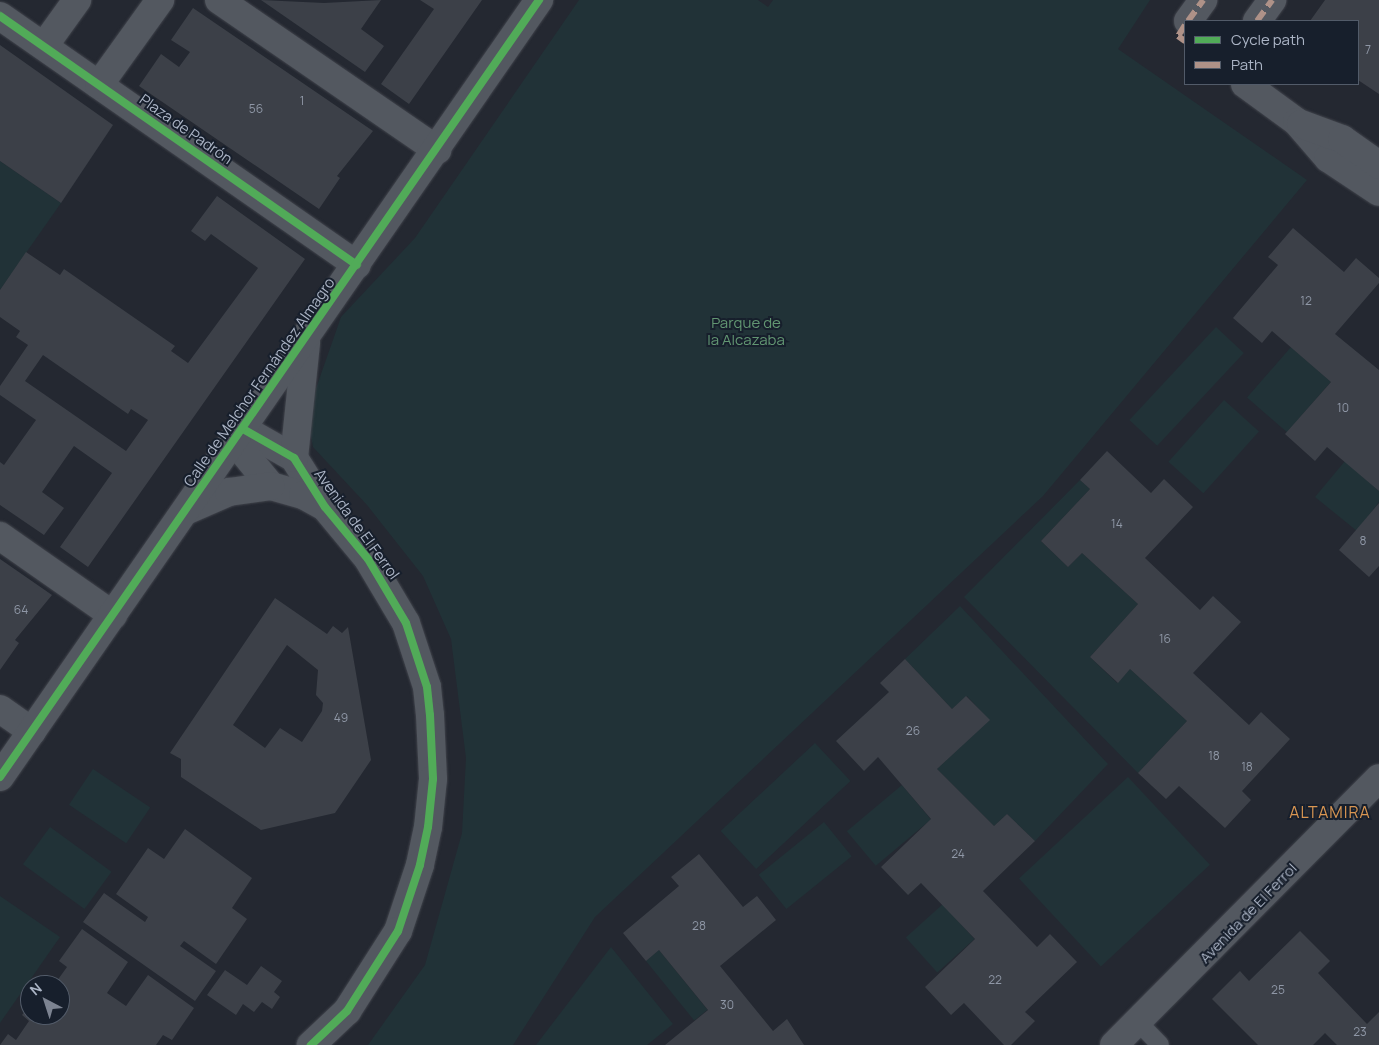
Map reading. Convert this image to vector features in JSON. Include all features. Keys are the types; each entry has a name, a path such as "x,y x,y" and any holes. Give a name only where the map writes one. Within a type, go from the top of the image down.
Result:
{"street":[{"path":"44,46 77,0"},
{"path":"100,86 160,0"},
{"path":"219,0 437,150"},
{"name":"Calle de Melchor Fernández Almagro","path":"0,777 188,510 539,0"},
{"path":"1189,20 1202,0"},
{"path":"1258,20 1272,0"},
{"name":"Plaza de Padrón","path":"0,16 357,265"},
{"path":"1184,27 1178,36 1184,40"},
{"path":"1246,85 1297,122 1328,158 1379,192"},
{"path":"1297,122 1342,139 1379,166"},
{"path":"294,458 299,385 308,333"},
{"path":"239,435 271,486"},
{"name":"Avenida de El Ferrol","path":"239,435 294,458 325,507 368,558 406,623 427,687 433,779 420,865 398,931 347,1011 310,1045"},
{"name":"Avenida de El Ferrol","path":"188,510 229,492 271,486 303,495 325,507"},
{"path":"0,536 113,615"},
{"path":"0,709 32,731"},
{"name":"Avenida de El Ferrol","path":"1127,1038 1379,778"}],"lane":[{"path":"1127,1038 1160,1045"}],"green space":[{"name":"Parque de la Alcazaba","path":"579,0 758,0 768,7 773,0 1150,0 1118,49 1307,180 1043,496 595,917 513,1045 368,1045 425,965 462,833 466,758 451,639 423,576 367,505 313,447 307,414 341,317 415,238"},
{"path":"0,161 61,203 0,290"},
{"path":"1216,327 1244,353 1157,446 1129,420"},
{"path":"1291,347 1331,382 1287,432 1247,398"},
{"path":"1224,400 1259,431 1203,493 1168,462"},
{"path":"1345,461 1379,491 1379,502 1357,531 1315,497"},
{"path":"1080,480 1090,489 1041,541 1068,567 1082,553 1138,604 1090,657 1117,683 1130,669 1187,721 1138,773 964,597"},
{"path":"960,606 1108,764 1035,841 1007,814 994,826 937,769 989,720 967,696 952,709 905,659"},
{"path":"815,743 850,781 756,869 721,831"},
{"path":"93,769 150,808 126,843 69,805"},
{"path":"1128,777 1210,865 1101,966 1019,879"},
{"path":"902,785 931,819 876,866 847,831"},
{"path":"824,822 852,856 786,909 759,875"},
{"path":"50,827 111,872 84,909 23,864"},
{"path":"0,896 60,937 33,975 20,975 20,994 0,1023"},
{"path":"943,904 974,939 937,972 906,937"},
{"path":"611,947 673,1024 647,1045 536,1045"},
{"path":"659,950 707,1010 694,1021 646,961"}],"building":[{"path":"261,0 324,3 381,0 361,29 384,46 365,72"},
{"path":"420,0 482,0 409,104 381,84 434,9"},
{"path":"1325,0 1379,0 1379,94 1359,81 1359,20 1311,20"},
{"path":"193,8 373,131 337,176 340,178 319,209 139,86 161,54 179,67 190,52 171,40"},
{"path":"0,45 113,125 61,203 0,161"},
{"path":"217,196 305,259 88,567 60,547 112,473 74,446 42,492 64,508 44,535 0,505 0,462 4,465 36,420 0,395 0,386 28,345 16,337 20,331 0,317 0,290 26,252 60,275 64,269 175,346 171,351 188,363 258,268 211,234 205,241 191,231","holes":["43,355 128,414 131,409 148,420 126,451 25,381"]},
{"path":"1293,228 1344,272 1356,258 1379,278 1379,283 1335,334 1379,370 1379,491 1327,447 1315,461 1285,434 1331,382 1272,331 1262,343 1233,318 1278,265 1268,257"},
{"path":"1107,451 1151,493 1164,479 1193,507 1145,558 1200,610 1213,596 1241,622 1193,673 1249,725 1261,712 1290,739 1242,791 1251,800 1225,828 1179,786 1166,799 1138,773 1187,721 1130,669 1118,683 1090,657 1138,604 1082,553 1068,567 1041,541 1090,489 1080,480"},
{"path":"1379,503 1379,566 1369,577 1339,550"},
{"path":"0,559 52,595 15,640 19,643 0,670"},
{"path":"275,598 327,634 333,626 342,633 348,627 371,760 335,813 261,830 181,777 181,759 170,753","holes":["287,645 318,670 316,695 323,703 322,711 302,742 280,728 265,748 233,725"]},
{"path":"905,659 952,709 966,696 990,720 937,769 994,826 1007,814 1035,841 983,891 1037,947 1050,934 1077,962 1025,1012 1035,1021 1011,1045 1004,1045 964,1003 951,1015 925,987 975,939 921,883 908,895 881,867 931,819 878,757 864,771 836,741 889,692 880,683"},
{"path":"185,829 252,878 232,908 247,919 216,964 184,941 180,946 216,971 195,1001 83,922 104,893 145,922 148,917 116,894 148,848 164,859"},
{"path":"699,854 743,907 757,896 776,920 720,966 773,1031 787,1019 804,1045 665,1045 708,1010 659,950 646,961 623,933 679,886 671,877"},
{"path":"82,929 128,962 107,993 126,1006 148,975 194,1008 172,1040 163,1035 156,1045 0,1045 8,1034 16,1040 26,1025 70,1025 70,975 61,975 67,967 59,961"},
{"path":"1300,931 1330,961 1318,973 1367,1024 1379,1012 1379,1045 1337,1045 1325,1033 1313,1045 1258,1045 1212,999 1240,971 1249,981"},
{"path":"261,966 282,981 274,992 280,997 272,1009 262,1002 254,1012 243,1004 236,1015 207,995 225,970 247,985"}],"marked path":[{"path":"1189,20 1203,0"},
{"path":"1258,20 1272,0"},
{"path":"1184,27 1178,36 1184,40"}],"cycle path":[{"path":"0,777 539,0"},
{"path":"0,16 357,265"},
{"path":"243,429 294,458 325,507 368,559 406,623 427,687 433,779 428,827 420,865 398,931 347,1011 311,1045"}],"district":[{"name":"ALTAMIRA","path":"1330,812"}]}
